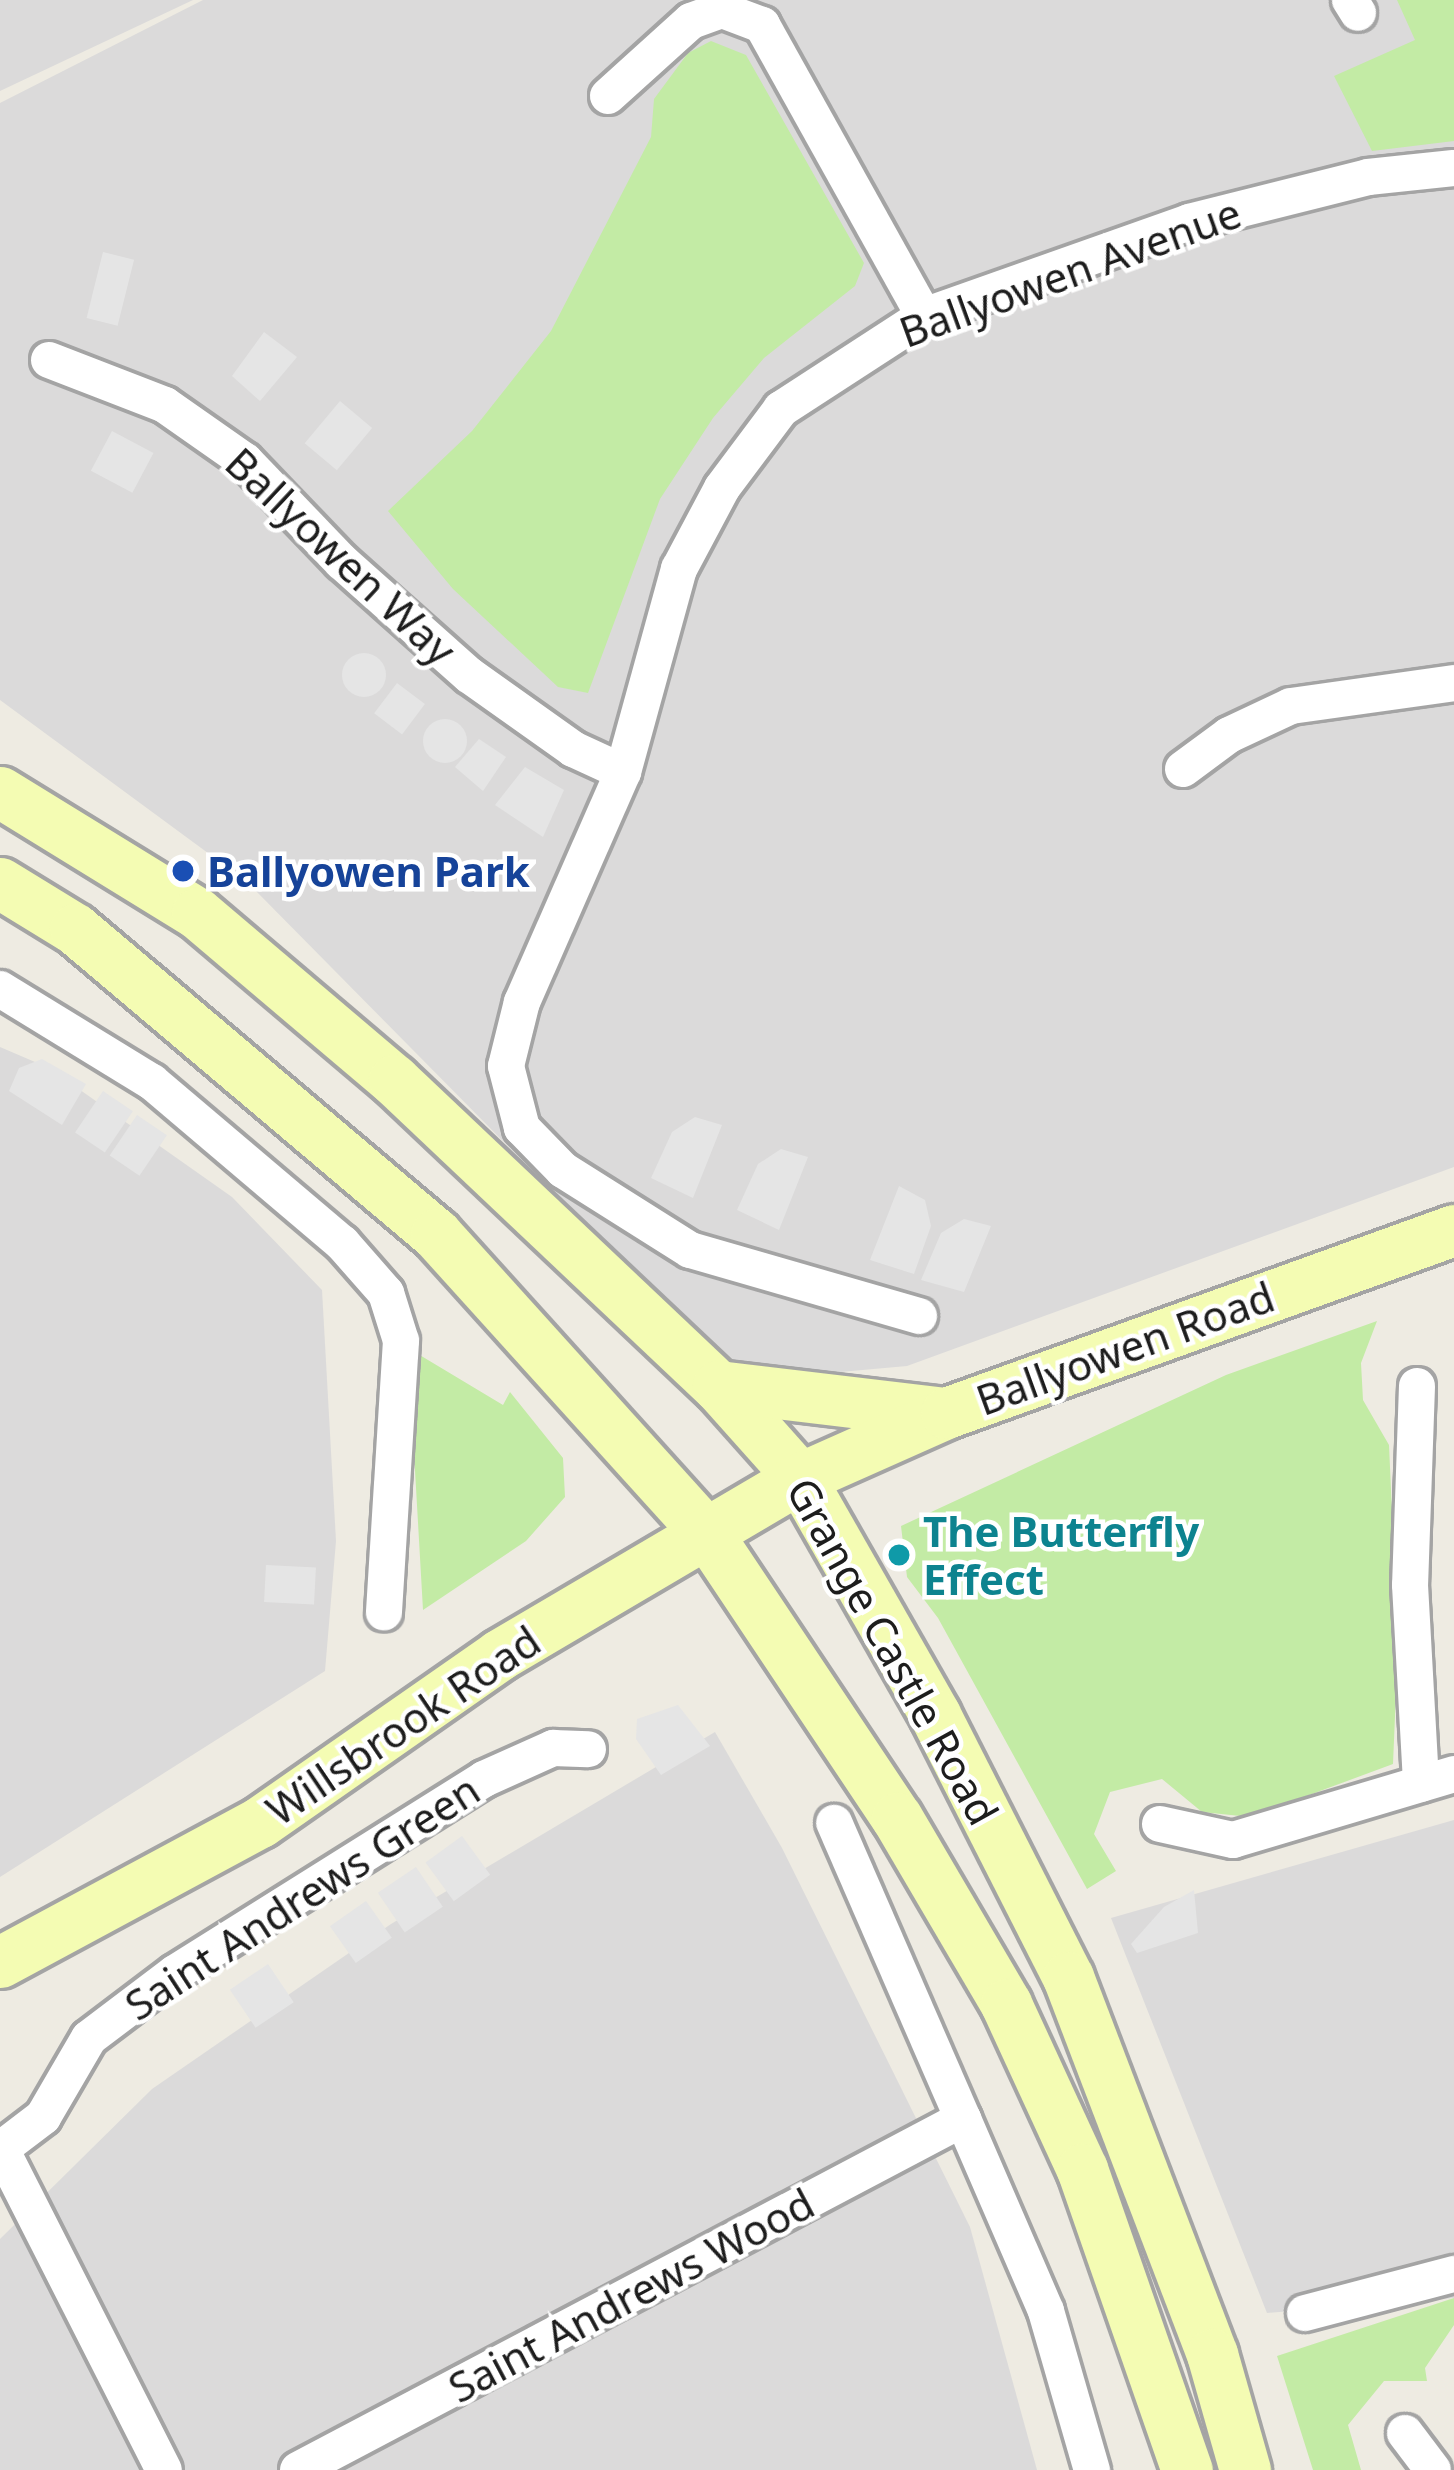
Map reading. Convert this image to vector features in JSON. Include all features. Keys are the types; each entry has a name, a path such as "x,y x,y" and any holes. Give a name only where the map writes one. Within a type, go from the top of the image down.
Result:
{"main road":[{"name":"Grange Castle Road","path":"0,792 197,913 394,1080 718,1385 800,1478 935,1714 1069,1977 1212,2354 1245,2470"},
{"name":"Grange Castle Road","path":"0,883 75,929 436,1234 708,1534 897,1818 1006,2004 1082,2169 1150,2346 1187,2470"},
{"name":"Ballyowen Road","path":"800,1478 946,1413 1454,1230"},
{"path":"718,1385 946,1413"},
{"path":"174,1873 346,1719 656,1521 656,1477"},
{"name":"Willsbrook Road","path":"0,1962 174,1873 499,1655 800,1478"}],"street":[{"path":"608,96 691,21 722,10 762,25 923,316"},
{"name":"Ballyowen Avenue","path":"919,1316 690,1250 563,1170 522,1128 506,1066 522,1002 623,772 679,569 722,488 781,409 923,316 1189,222 1368,178 1454,168"},
{"name":"Ballyowen Way","path":"49,360 165,405 244,461 341,562 469,675 573,749 623,772"},
{"path":"1183,769 1229,735 1291,706 1454,683"},
{"path":"2,996 109,1051 232,1146 342,1243 386,1293 401,1341 384,1612"},
{"path":"1160,1824 1232,1840 1437,1779 1410,1585 1417,1386"},
{"name":"Saint Andrews Green","path":"1,2148 43,2117 89,2038 175,1973 484,1779 553,1748 588,1749"},
{"path":"834,1823 1040,2294 1092,2470"},
{"name":"Saint Andrews Wood","path":"298,2470 963,2119"},
{"path":"1,2148 164,2470"},
{"path":"1305,2313 1454,2274"},
{"path":"1405,2433 1433,2470"}],"shaded area":[{"path":"0,0 193,0 0,91"},
{"name":"Ballyowen Park","path":"203,0 1454,0 1454,1167 907,1366 740,1381 246,881 0,700 0,103"},
{"path":"103,252 134,260 118,326 87,318"},
{"path":"264,332 297,357 260,401 232,376"},
{"path":"340,401 372,428 337,470 305,443"},
{"path":"112,431 153,453 132,493 91,471"},
{"path":"364,653 380,659 386,675 380,691 364,697 348,691 342,675 348,659"},
{"path":"397,683 425,704 402,734 374,713"},
{"path":"445,719 461,725 467,741 461,757 445,763 429,757 423,741 429,725"},
{"path":"479,739 506,757 483,791 455,767"},
{"path":"525,767 564,790 543,837 495,805"},
{"path":"0,1047 49,1068 232,1197 322,1290 336,1541 325,1671 0,1877"},
{"path":"42,1059 86,1084 62,1125 9,1091 19,1068"},
{"path":"103,1091 133,1111 105,1153 75,1132"},
{"path":"137,1115 167,1135 139,1176 110,1156"},
{"path":"695,1117 722,1125 693,1198 651,1178 672,1132"},
{"path":"781,1149 808,1157 779,1230 737,1210 758,1164"},
{"path":"899,1186 925,1200 931,1226 914,1274 870,1260"},
{"path":"964,1219 991,1226 964,1292 921,1280 941,1233"},
{"path":"266,1565 316,1568 314,1605 264,1602"},
{"path":"678,1705 710,1746 661,1775 636,1739 637,1719"},
{"path":"715,1732 782,1848 970,2227 1037,2470 0,2470 0,2239 152,2089 391,1924"},
{"path":"1454,1820 1454,2298 1267,2313 1111,1918"},
{"path":"462,1836 490,1875 454,1901 426,1862"},
{"path":"416,1867 443,1907 405,1933 378,1893"},
{"path":"1194,1890 1198,1933 1137,1953 1131,1944 1164,1907"},
{"path":"366,1901 392,1938 356,1963 330,1926"},
{"path":"268,1964 294,2002 256,2028 230,1990"}],"green space":[{"path":"1397,0 1454,0 1454,141 1372,151 1334,76 1415,40"},
{"path":"711,41 746,55 864,263 855,286 764,358 713,418 660,499 588,693 558,687 453,589 388,511 472,431 551,331 651,137 654,99 688,53"},
{"path":"1377,1321 1361,1363 1363,1400 1389,1445 1398,1645 1393,1764 1250,1817 1202,1812 1162,1779 1110,1792 1094,1834 1116,1871 1087,1889 938,1618 907,1577 901,1526 1226,1375"},
{"path":"408,1348 503,1405 510,1392 563,1458 565,1497 526,1541 423,1610"},
{"path":"1454,2298 1454,2325 1425,2368 1427,2381 1384,2381 1348,2425 1361,2470 1313,2470 1277,2356"}],"place":[{"name":"Ballyowen Park","path":"183,871"},
{"name":"The Butterfly Effect","path":"899,1555"}]}
